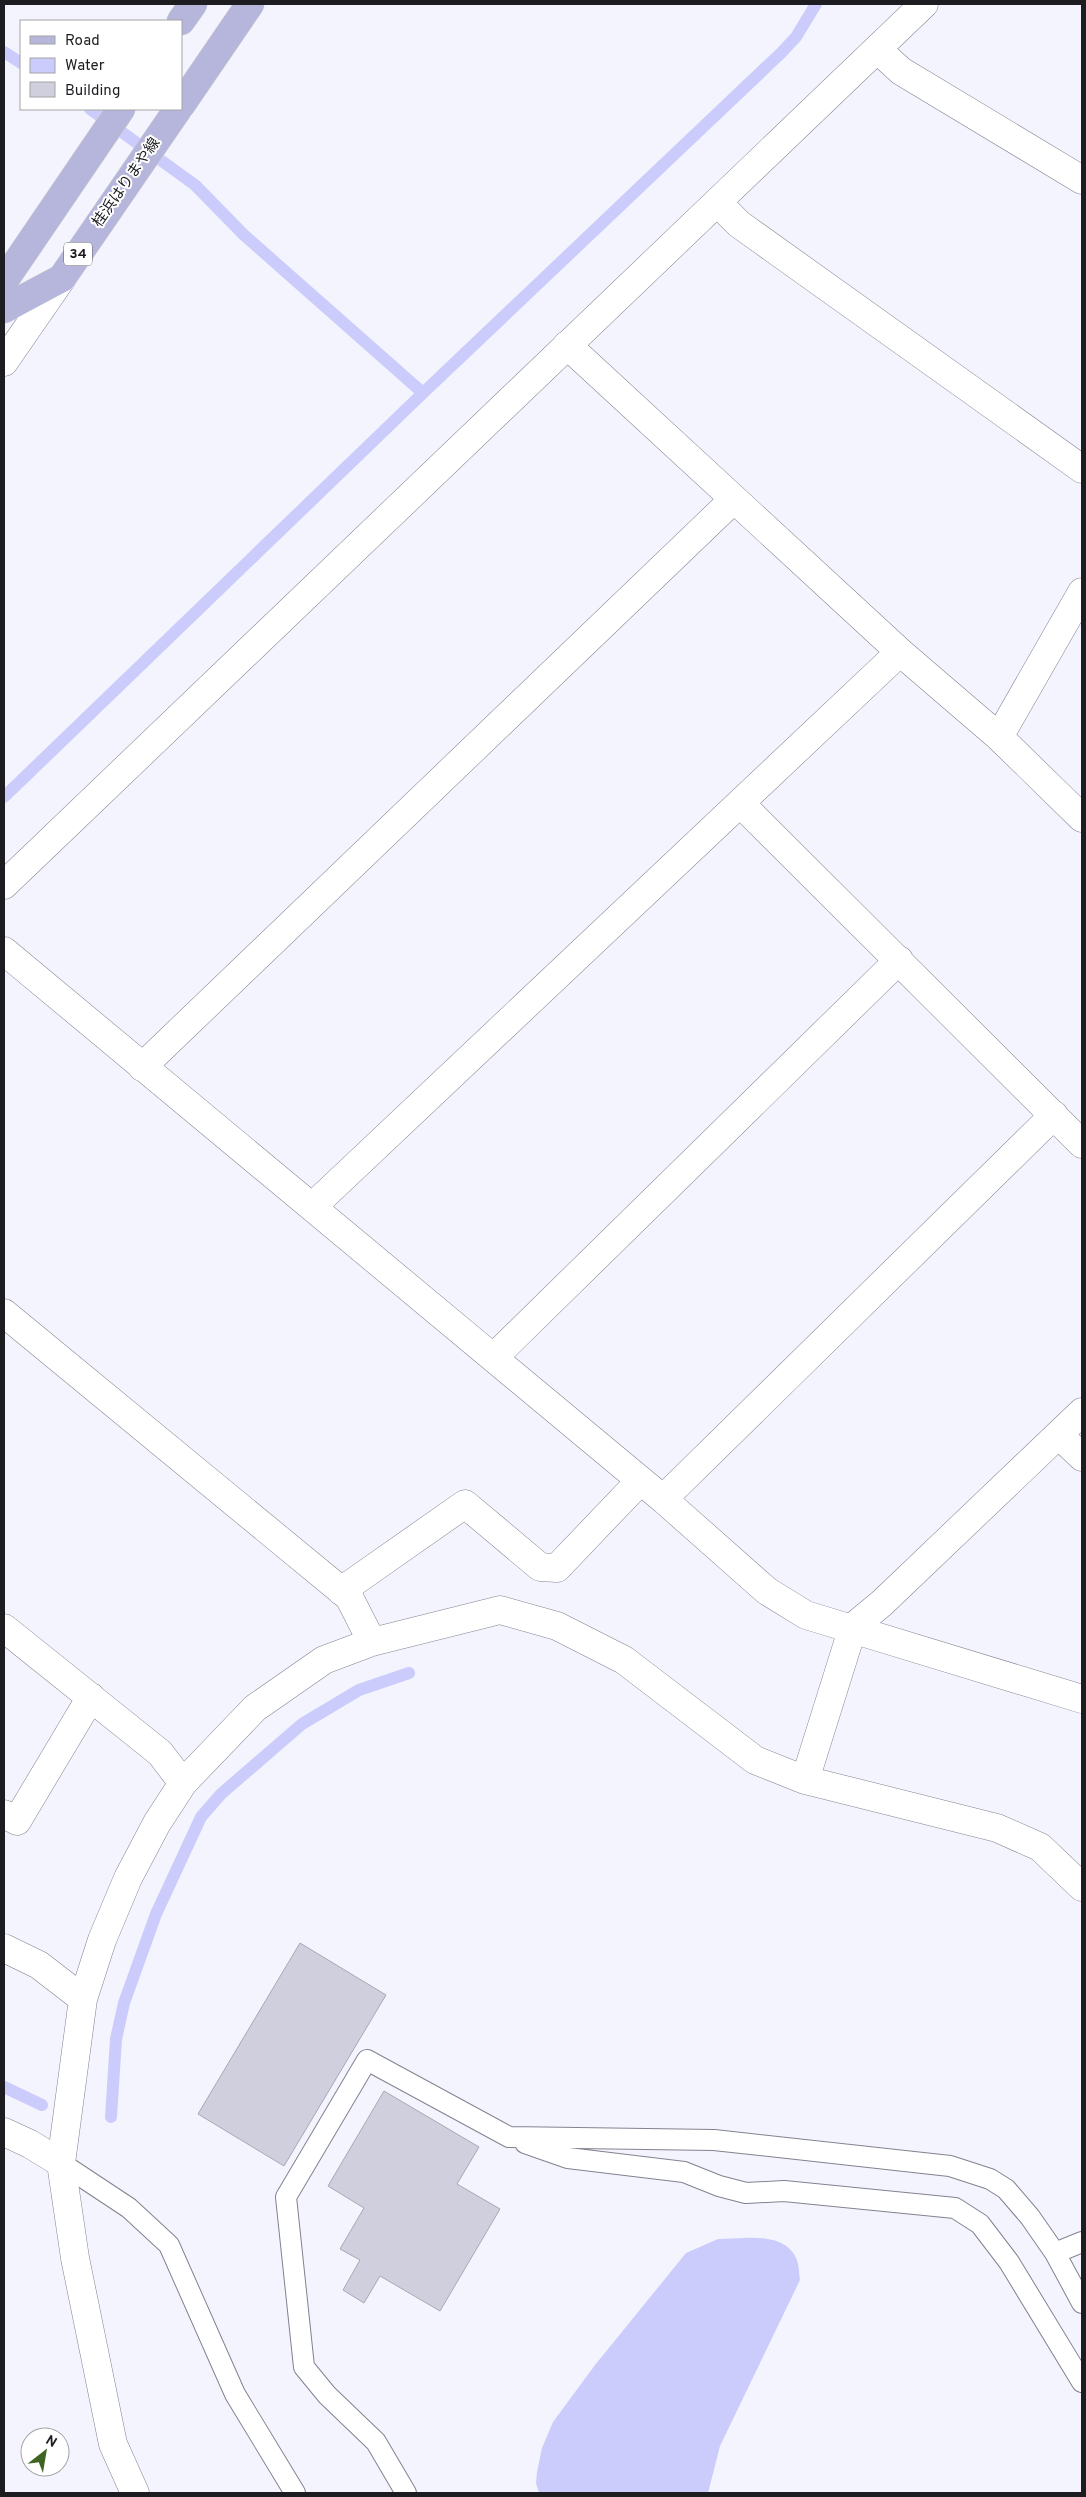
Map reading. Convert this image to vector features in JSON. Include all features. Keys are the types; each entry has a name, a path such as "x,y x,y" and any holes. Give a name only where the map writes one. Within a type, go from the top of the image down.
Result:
{"main road":[{"path":"182,20 193,4"},
{"path":"182,104 250,4"},
{"path":"4,280 120,110"},
{"name":"桂浜はりまや線","path":"4,309 62,278 177,110"}],"street":[{"path":"4,884 924,4"},
{"path":"878,50 901,71 1082,180"},
{"path":"717,202 740,224 1082,469"},
{"path":"4,362 62,278"},
{"path":"567,345 900,652 999,737 1082,818"},
{"path":"142,1067 734,499"},
{"path":"999,737 1082,592"},
{"path":"312,1208 900,652"},
{"path":"740,802 1082,1144"},
{"path":"4,951 494,1357 663,1499 767,1591 806,1615 853,1627 899,1644 1082,1700"},
{"path":"494,1357 899,960"},
{"path":"663,1499 1054,1115"},
{"path":"4,1313 349,1597 372,1642"},
{"path":"805,1780 853,1627 882,1603 1082,1412"},
{"path":"1059,1435 1082,1457"},
{"path":"341,1591 465,1504 540,1567 557,1568 640,1481"},
{"path":"135,2493 113,2444 75,2258 60,2162 83,1999 102,1940 128,1878 156,1822 183,1784 255,1708 324,1660 372,1642 500,1610 557,1626 624,1660 754,1760 805,1780 997,1828 1040,1847 1082,1887"},
{"path":"4,1628 160,1753 183,1784"},
{"path":"4,1814 17,1821 91,1697"},
{"path":"4,1948 40,1965 83,1999"},
{"path":"4,2132 30,2144 60,2162"}],"lane":[{"path":"406,2493 376,2442 327,2395 304,2367 286,2197 367,2060 509,2137 568,2158 684,2172 719,2186 746,2192 784,2191 955,2208 980,2224 1008,2262 1082,2382"},
{"path":"509,2137 714,2140 950,2166 990,2179 1006,2189 1030,2216 1055,2253 1082,2303"},
{"path":"60,2162 129,2208 169,2245 235,2394 295,2493"},
{"path":"1055,2253 1082,2242"}],"water":[{"path":"763,2238 783,2244 791,2250 797,2260 800,2280 720,2446 708,2493 539,2493 536,2483 537,2472 542,2448 553,2422 595,2365 686,2253 718,2239"}],"building":[{"path":"300,1943 386,1995 284,2166 198,2114"},
{"path":"384,2091 479,2147 457,2184 500,2209 440,2311 380,2276 364,2303 343,2290 360,2260 340,2249 364,2208 328,2186"}],"waterway":[{"path":"4,797 423,393 781,53 796,37 816,4"},
{"path":"4,52 20,62"},
{"path":"91,110 195,185 244,235 423,393"},
{"path":"111,2117 116,2039 124,2003 156,1914 201,1817 221,1794 302,1724 359,1690 409,1673"},
{"path":"4,2087 42,2105"}]}
